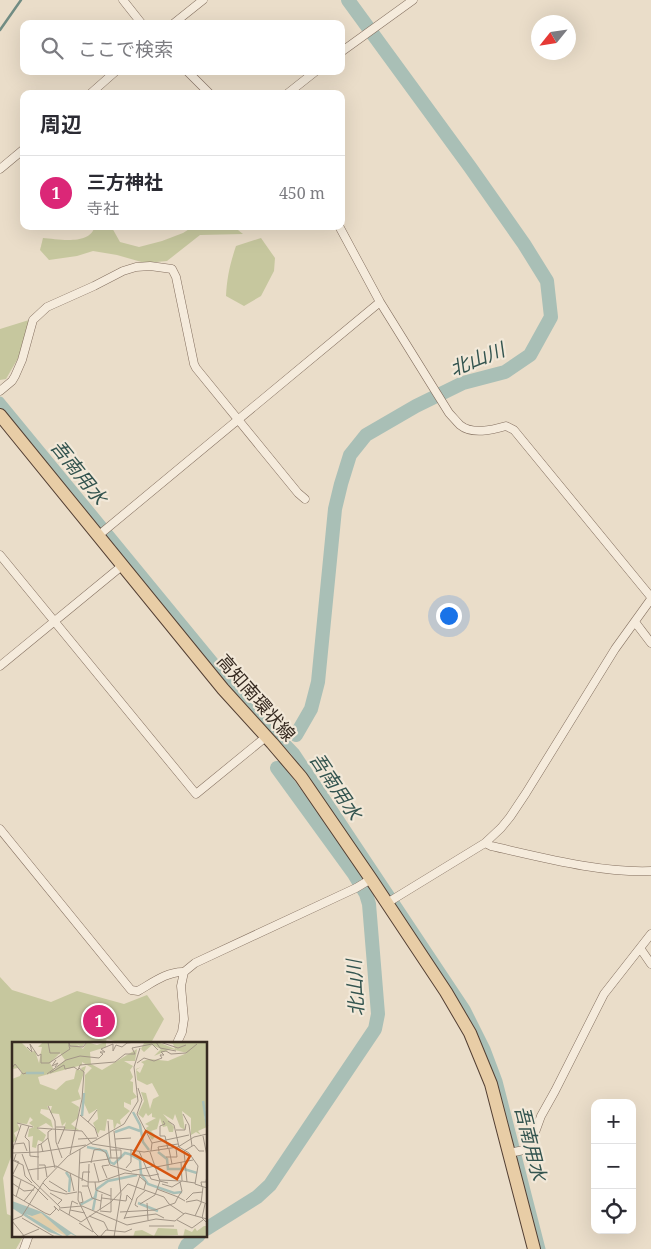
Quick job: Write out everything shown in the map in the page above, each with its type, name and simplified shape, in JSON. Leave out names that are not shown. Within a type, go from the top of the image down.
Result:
[{"type":"main road","name":"高知南環状線","points":[[0,415],[103,531],[123,565],[223,689],[302,777],[368,881],[391,900],[470,1033],[491,1084],[514,1152],[534,1249]]},
{"type":"street","points":[[123,0],[139,20]]},
{"type":"street","points":[[179,20],[203,0]]},
{"type":"street","points":[[345,49],[413,0]]},
{"type":"street","points":[[95,90],[111,75]]},
{"type":"street","points":[[191,75],[206,90]]},
{"type":"street","points":[[293,90],[311,75]]},
{"type":"street","points":[[0,169],[20,152]]},
{"type":"street","points":[[341,230],[380,302],[449,413],[460,425],[470,430],[493,430],[506,426],[514,430],[651,598],[615,649],[510,817],[501,828],[484,843],[391,900]]},
{"type":"street","points":[[0,391],[15,376],[22,360],[33,320],[47,307],[123,271],[136,267],[150,266],[172,269],[176,277],[196,368],[298,493],[305,499]]},
{"type":"street","points":[[103,531],[380,302]]},
{"type":"street","points":[[0,556],[196,794],[267,736]]},
{"type":"street","points":[[0,666],[123,565]]},
{"type":"street","points":[[635,622],[651,643]]},
{"type":"street","points":[[0,830],[131,990],[138,991],[158,979],[176,972],[184,972]]},
{"type":"street","points":[[484,843],[604,869],[651,871]]},
{"type":"street","points":[[177,1042],[182,1032],[184,1019],[181,986],[184,972],[195,963],[368,881]]},
{"type":"street","points":[[514,1152],[529,1149],[541,1116],[604,994],[651,934]]},
{"type":"street","points":[[640,948],[651,964]]},
{"type":"street","points":[[24,1249],[29,1236]]},
{"type":"green space","points":[[93,230],[113,230],[120,242],[139,247],[162,241],[188,230],[238,230],[243,234],[200,235],[167,261],[145,263],[93,251],[77,256],[49,260],[40,250],[43,238],[73,240],[80,239]]},
{"type":"green space","points":[[261,238],[275,258],[274,271],[261,296],[244,306],[226,296],[230,265],[236,246]]},
{"type":"green space","points":[[29,320],[21,353],[6,379],[0,380],[0,329]]},
{"type":"green space","points":[[0,977],[12,990],[51,1002],[77,991],[124,1004],[147,995],[164,1019],[152,1042],[118,1042],[107,1039],[106,1042],[12,1042],[12,1154],[3,1178],[7,1214],[12,1216],[12,1236],[23,1236],[16,1249],[0,1249]]},
{"type":"waterway","points":[[0,30],[21,0]]},
{"type":"waterway","name":"北山川","points":[[296,735],[311,709],[318,682],[335,509],[350,455],[366,435],[416,406],[463,383],[505,372],[530,355],[551,317],[547,281],[524,244],[348,0]]},
{"type":"waterway","name":"吾南用水","points":[[0,401],[249,704],[295,752],[466,1009],[486,1049],[498,1081],[541,1249]]},
{"type":"waterway","name":"北山川","points":[[208,1228],[257,1197],[270,1185],[375,1029],[378,1014],[369,904],[366,894],[354,874],[277,768]]},
{"type":"waterway","name":"北山川","points":[[185,1249],[198,1236]]},
{"type":"place","name":"三方神社","points":[[99,1021]]}]
